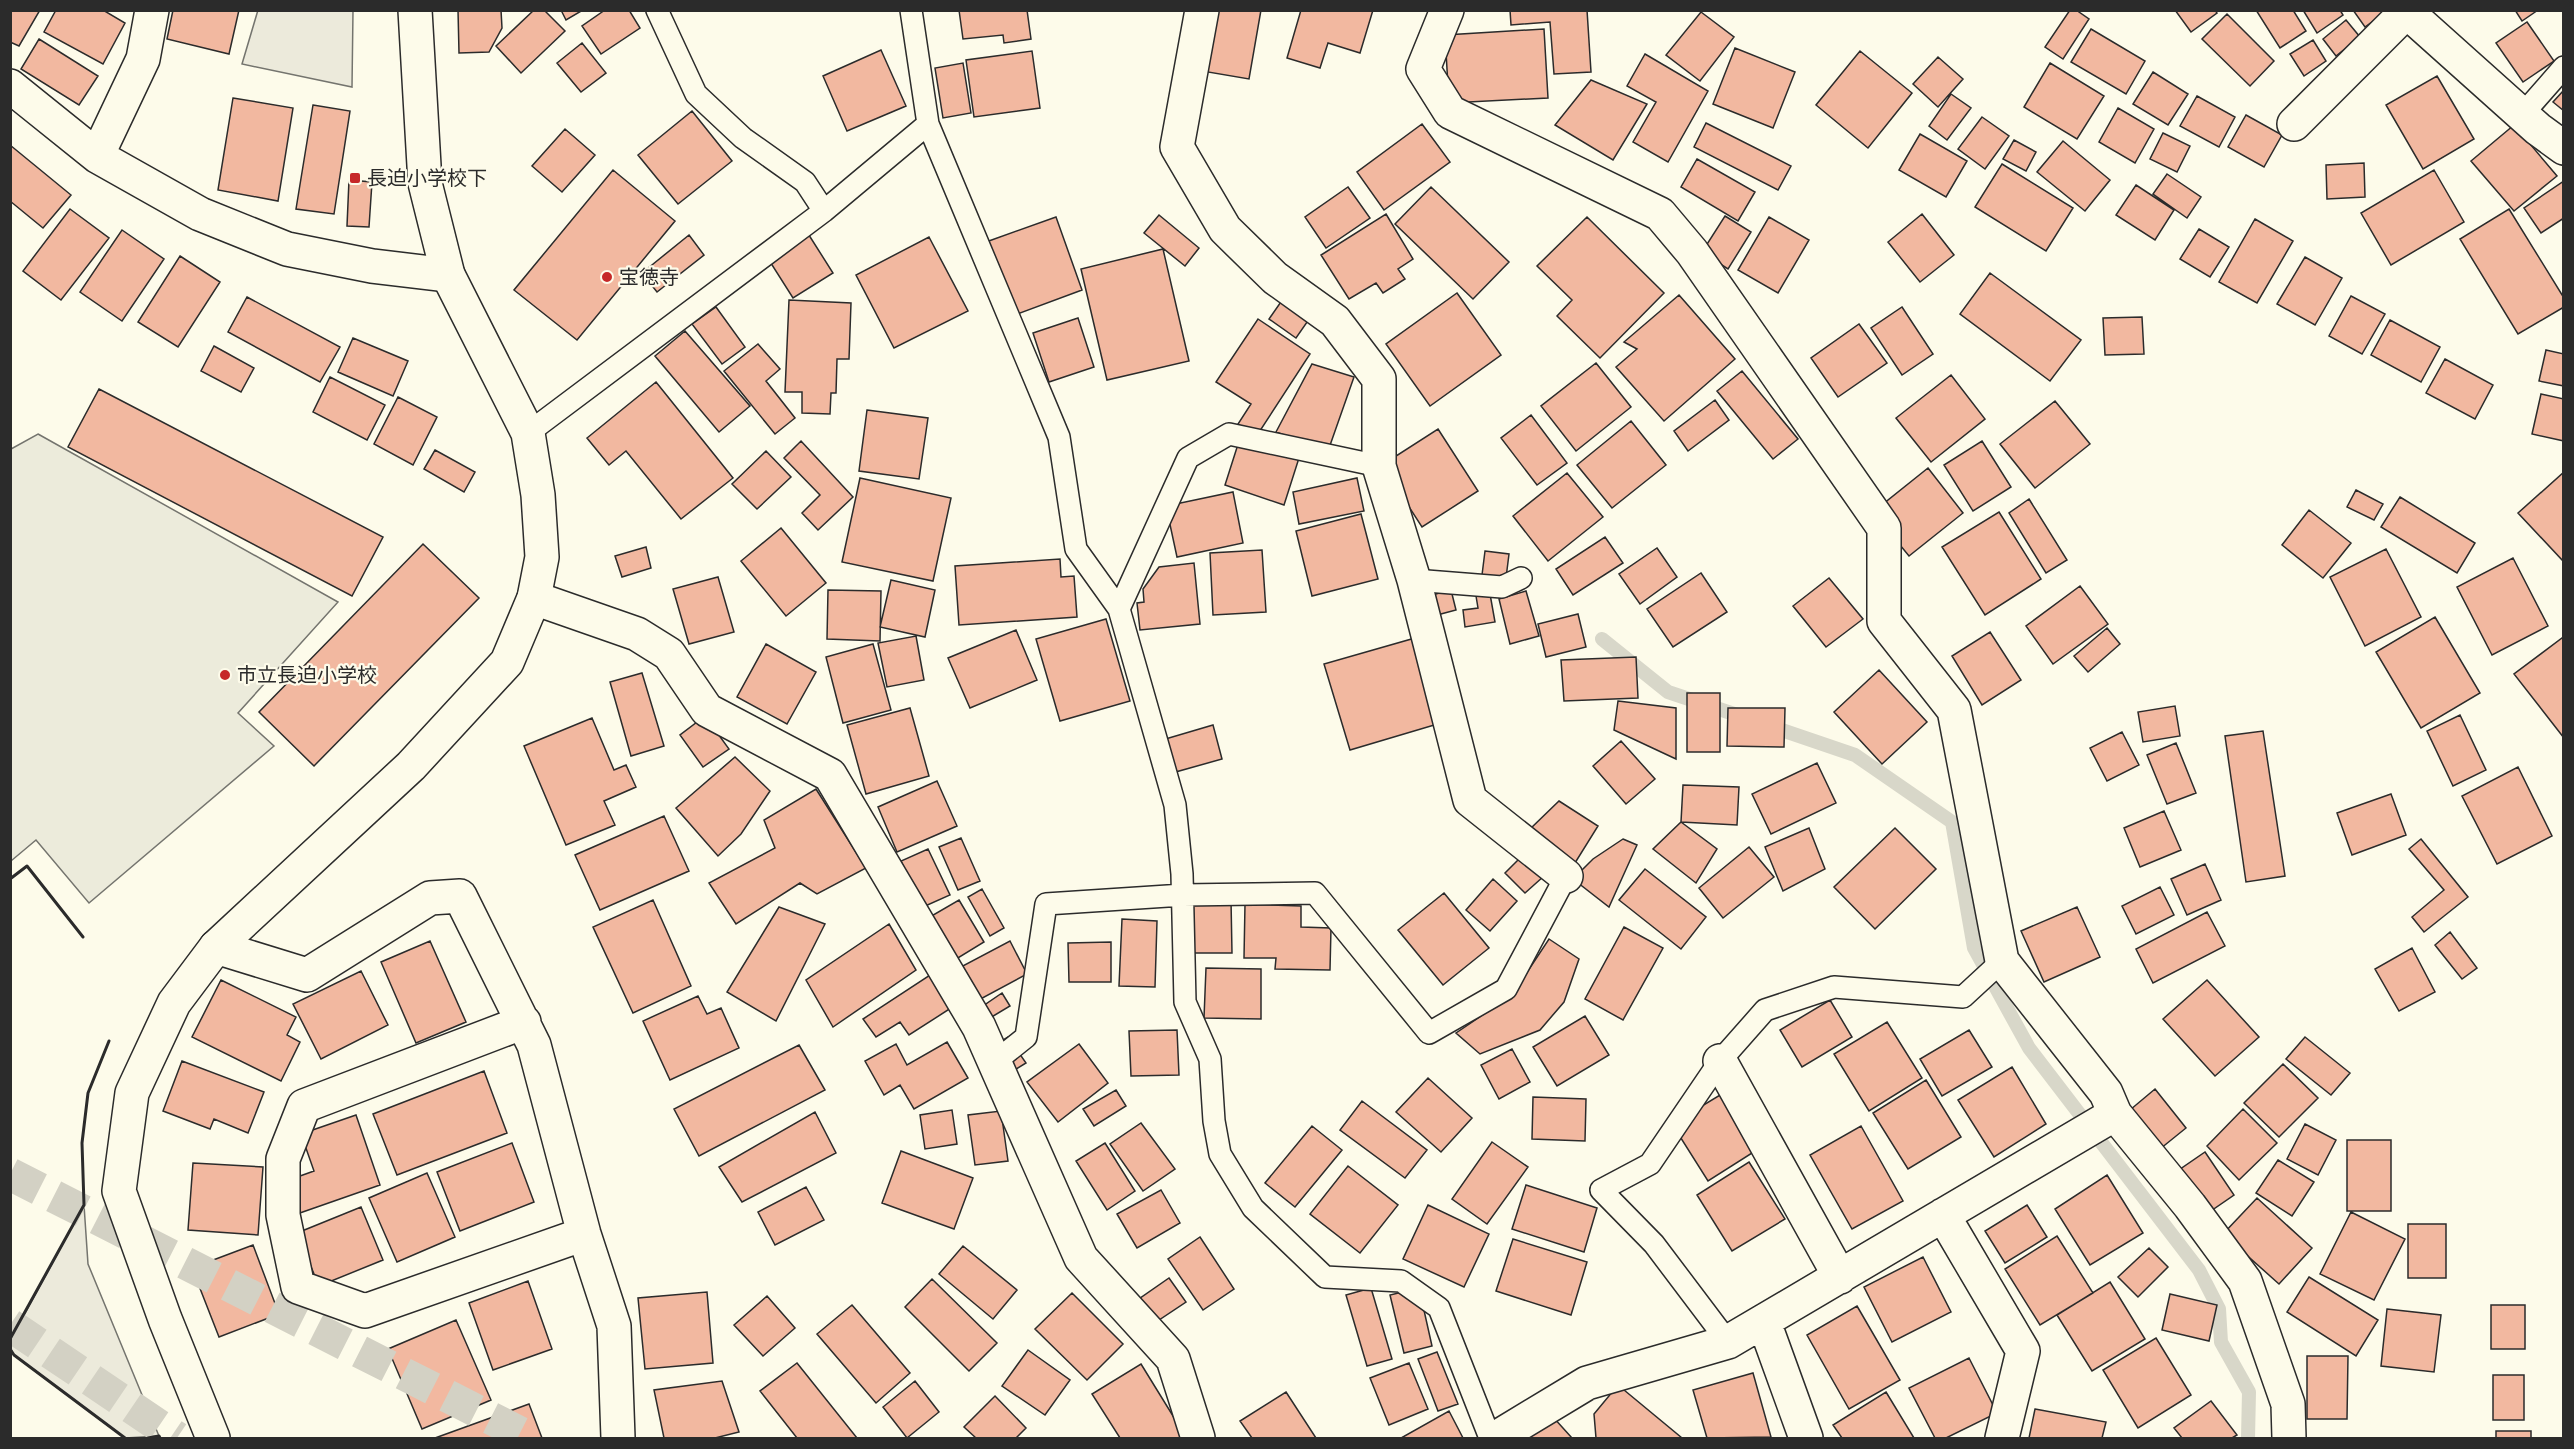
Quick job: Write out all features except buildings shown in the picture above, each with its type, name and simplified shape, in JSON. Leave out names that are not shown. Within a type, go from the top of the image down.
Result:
[{"type":"street","points":[[97,156],[143,59],[152,10]]},
{"type":"street","points":[[213,1438],[165,1319],[119,1191],[132,1093],[174,1003],[216,947],[411,766],[507,662],[534,598],[542,557],[538,495],[528,433],[448,275],[425,183],[415,10]]},
{"type":"street","points":[[1202,10],[1177,147],[1225,229],[1275,278],[1335,321],[1379,379],[1379,466],[1414,580],[1470,800],[1566,876]]},
{"type":"street","points":[[1447,10],[1423,69],[1450,112],[1660,214],[1692,252],[1884,528],[1884,621],[1954,710],[2002,961],[2106,1093],[2115,1114],[2190,1206],[2245,1281],[2288,1404],[2289,1438]]},
{"type":"street","points":[[2294,124],[2405,11],[2522,115],[2564,148]]},
{"type":"street","points":[[10,86],[97,156],[200,214],[287,249],[372,266],[448,275]]},
{"type":"street","points":[[534,598],[637,634],[669,654],[707,710],[830,775],[979,1027],[1082,1258],[1173,1359],[1198,1438]]},
{"type":"street","points":[[216,947],[307,975],[430,898],[460,896],[534,1045],[585,1234],[614,1326],[618,1438]]},
{"type":"street","points":[[524,1022],[304,1106],[283,1159],[283,1215],[298,1287],[365,1311],[585,1234]]},
{"type":"street","points":[[1720,1061],[1840,1277]]},
{"type":"street","points":[[1496,1438],[1587,1383],[1728,1342],[2115,1114]]},
{"type":"street","points":[[1943,1215],[2023,1351],[2002,1438]]},
{"type":"street","points":[[1764,1322],[1806,1438]]},
{"type":"lane","points":[[657,10],[696,94],[743,138],[805,182],[824,211]]},
{"type":"lane","points":[[911,10],[928,124],[1059,437],[1076,549],[1119,609],[1175,805],[1183,895],[1185,1002],[1210,1059],[1214,1121],[1220,1154],[1253,1208],[1325,1277],[1401,1281],[1439,1308],[1490,1438]]},
{"type":"lane","points":[[2522,115],[2564,67]]},
{"type":"lane","points":[[528,433],[824,211],[928,124]]},
{"type":"lane","points":[[1119,609],[1188,458],[1229,434],[1379,466]]},
{"type":"lane","points":[[1414,580],[1502,587],[1521,578]]},
{"type":"lane","points":[[996,1061],[1026,1037],[1046,904],[1183,895],[1315,893],[1429,1033],[1506,989],[1566,876]]},
{"type":"lane","points":[[1728,1342],[1654,1244],[1601,1190],[1650,1164],[1720,1061],[1765,1010],[1834,987],[1963,997],[2002,961]]},
{"type":"shaded area","points":[[258,10],[353,11],[352,87],[242,64]]},
{"type":"shaded area","points":[[38,434],[338,602],[238,713],[274,746],[89,903],[36,840],[11,861],[11,449]]},
{"type":"shaded area","points":[[84,1205],[88,1264],[159,1436],[125,1438],[14,1355],[11,1349],[11,1339]]},
{"type":"waterway","points":[[1602,639],[1668,692],[1743,717]]},
{"type":"waterway","points":[[1767,725],[1855,755],[1952,822],[1974,948],[2029,1048],[2199,1270],[2219,1309],[2221,1342],[2249,1392],[2248,1438]]},
{"type":"tunnel","points":[[10,1174],[530,1438]]},
{"type":"tunnel","points":[[10,1325],[177,1438]]},
{"type":"wall","points":[[10,879],[27,866],[83,937]]},
{"type":"wall","points":[[10,1339],[84,1205],[82,1143],[88,1093],[109,1041]]},
{"type":"wall","points":[[10,1349],[14,1355],[125,1438]]},
{"type":"wall","points":[[148,1438],[159,1436],[160,1438]]},
{"type":"place","name":"長迫小学校下","points":[[355,178]]},
{"type":"place","name":"宝徳寺","points":[[607,277]]},
{"type":"place","name":"市立長迫小学校","points":[[225,675]]}]
